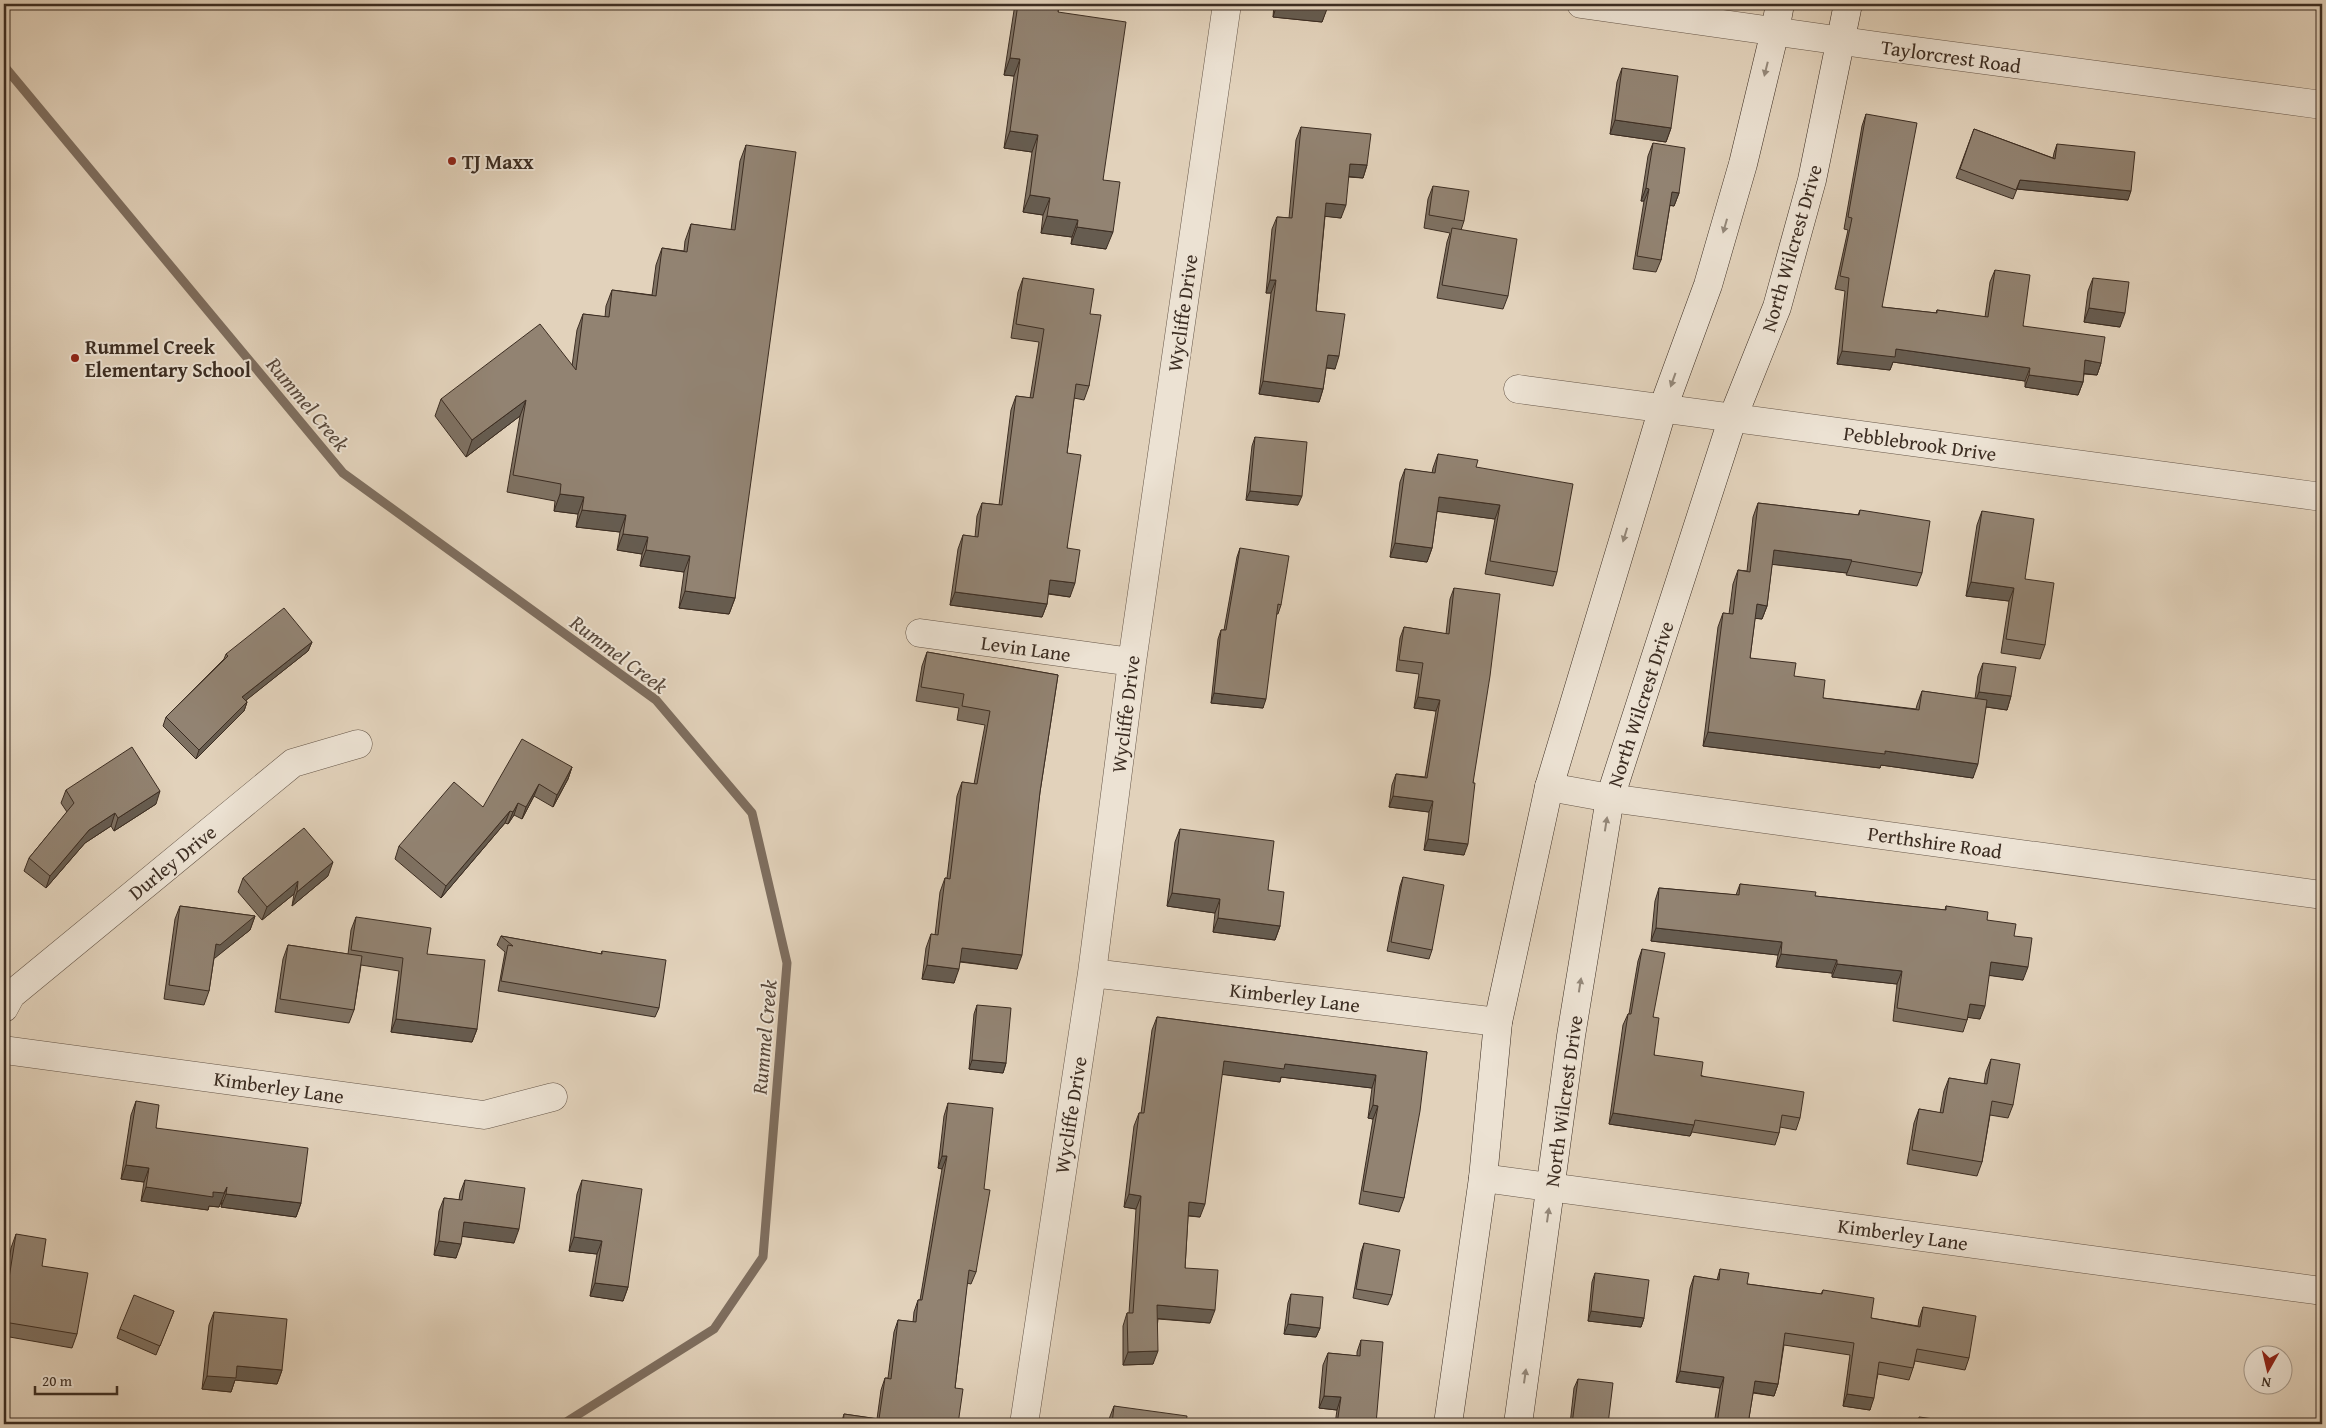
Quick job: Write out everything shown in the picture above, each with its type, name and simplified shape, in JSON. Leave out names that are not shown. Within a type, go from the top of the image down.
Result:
[{"type":"street","name":"Wycliffe Drive","points":[[1024,1424],[1092,972],[1132,662],[1227,4]]},
{"type":"street","name":"Taylorcrest Road","points":[[1581,4],[1775,32],[2322,105]]},
{"type":"street","points":[[1448,1424],[1483,1178],[1498,1022],[1549,787],[1662,408],[1708,285],[1743,164],[1780,4]]},
{"type":"street","name":"North Wilcrest Drive","points":[[1518,1424],[1571,1036],[1610,798],[1733,418],[1777,307],[1812,180],[1842,41],[1848,4]]},
{"type":"street","name":"Pebblebrook Drive","points":[[1518,389],[2322,497]]},
{"type":"street","name":"Levin Lane","points":[[920,633],[1132,662]]},
{"type":"street","name":"Durley Drive","points":[[4,1008],[10,995],[293,763],[358,744]]},
{"type":"street","name":"Perthshire Road","points":[[1549,787],[1610,798],[2322,895]]},
{"type":"street","name":"Kimberley Lane","points":[[1092,972],[1498,1022]]},
{"type":"street","name":"Kimberley Lane","points":[[4,1050],[484,1115],[553,1097]]},
{"type":"street","name":"Kimberley Lane","points":[[1483,1178],[2322,1291]]},
{"type":"building","points":[[1018,4],[1059,4],[1058,12],[1126,22],[1103,180],[1120,182],[1113,232],[1077,227],[1078,220],[1047,216],[1050,198],[1030,195],[1038,135],[1010,131],[1020,59],[1010,58]]},
{"type":"building","points":[[1282,4],[1328,4],[1327,9]]},
{"type":"building","points":[[1622,68],[1678,76],[1671,128],[1615,120]]},
{"type":"building","points":[[1866,114],[1917,123],[1882,307],[1937,313],[1937,310],[1988,317],[1995,270],[2030,275],[2023,326],[2105,337],[2101,363],[2085,360],[2083,382],[2029,375],[2030,368],[1896,349],[1895,357],[1842,351],[1849,278],[1840,276],[1852,218],[1848,217]]},
{"type":"building","points":[[1301,127],[1371,134],[1367,165],[1350,164],[1346,205],[1326,203],[1316,311],[1345,314],[1339,356],[1328,355],[1323,389],[1263,381],[1276,280],[1270,280],[1277,217],[1292,218]]},
{"type":"building","points":[[1974,129],[2055,159],[2057,144],[2135,152],[2131,191],[2020,180],[2016,190],[1960,169]]},
{"type":"building","points":[[1653,143],[1685,148],[1679,193],[1672,192],[1661,260],[1637,256],[1649,189],[1646,188]]},
{"type":"building","points":[[746,145],[796,152],[735,598],[685,591],[690,556],[646,550],[648,537],[623,534],[626,515],[582,510],[584,497],[560,494],[561,484],[513,475],[526,400],[472,440],[441,399],[540,324],[576,370],[583,314],[609,317],[612,290],[656,296],[662,248],[687,252],[691,224],[735,230]]},
{"type":"building","points":[[1433,186],[1469,191],[1464,221],[1429,215]]},
{"type":"building","points":[[1452,228],[1517,239],[1508,296],[1442,285]]},
{"type":"building","points":[[1023,278],[1094,289],[1090,314],[1101,315],[1089,386],[1076,384],[1067,453],[1081,455],[1067,548],[1080,550],[1075,583],[1050,580],[1047,604],[955,592],[963,535],[978,537],[982,503],[1002,505],[1016,396],[1033,398],[1044,329],[1016,324]]},
{"type":"building","points":[[2093,278],[2129,282],[2125,313],[2089,308]]},
{"type":"building","points":[[1255,437],[1307,442],[1302,496],[1250,491]]},
{"type":"building","points":[[1438,454],[1478,460],[1476,467],[1573,484],[1557,572],[1490,561],[1500,505],[1439,497],[1432,548],[1395,543],[1405,469],[1435,473]]},
{"type":"building","points":[[1758,503],[1859,515],[1860,510],[1930,521],[1922,573],[1852,560],[1774,550],[1767,606],[1757,604],[1750,658],[1796,663],[1794,676],[1825,680],[1823,698],[1919,710],[1922,691],[1987,700],[1978,764],[1885,751],[1885,754],[1708,732],[1723,613],[1733,614],[1738,570],[1750,572]]},
{"type":"building","points":[[1982,511],[2034,519],[2025,579],[2054,583],[2045,645],[2006,639],[2014,588],[1971,582]]},
{"type":"building","points":[[1240,548],[1289,556],[1281,605],[1278,604],[1266,699],[1214,693],[1221,630],[1226,630]]},
{"type":"building","points":[[1454,588],[1500,594],[1490,676],[1473,783],[1475,783],[1468,844],[1428,839],[1433,801],[1393,796],[1396,774],[1427,778],[1440,700],[1418,697],[1423,663],[1399,660],[1404,627],[1449,634]]},
{"type":"building","points":[[284,608],[312,642],[242,697],[247,702],[199,750],[166,717],[228,656],[226,654]]},
{"type":"building","points":[[927,652],[1058,675],[1040,792],[1022,955],[962,948],[959,969],[927,965],[931,934],[938,935],[945,878],[950,879],[962,782],[977,784],[990,711],[962,706],[964,694],[921,687]]},
{"type":"building","points":[[1983,663],[2016,667],[2011,696],[1979,692]]},
{"type":"building","points":[[522,739],[572,767],[557,795],[539,784],[526,807],[518,803],[513,812],[510,811],[446,886],[399,846],[454,782],[483,807]]},
{"type":"building","points":[[132,747],[160,791],[118,818],[115,813],[89,830],[50,876],[29,858],[74,803],[66,790]]},
{"type":"building","points":[[304,828],[333,862],[297,892],[298,881],[267,907],[243,878]]},
{"type":"building","points":[[1180,829],[1274,841],[1268,890],[1284,892],[1280,926],[1218,918],[1220,899],[1172,893]]},
{"type":"building","points":[[1403,877],[1444,885],[1432,950],[1391,942]]},
{"type":"building","points":[[1740,884],[1816,892],[1815,896],[1946,910],[1946,906],[1988,912],[1987,920],[2016,924],[2014,936],[2032,938],[2028,967],[1991,962],[1985,1006],[1970,1004],[1967,1020],[1897,1008],[1902,971],[1837,964],[1837,960],[1781,954],[1782,942],[1656,928],[1659,888],[1739,895]]},
{"type":"building","points":[[180,906],[255,916],[220,945],[216,944],[209,991],[169,985]]},
{"type":"building","points":[[356,917],[431,928],[427,954],[485,960],[477,1029],[396,1019],[403,958],[351,950]]},
{"type":"building","points":[[501,936],[602,954],[602,951],[666,960],[659,1008],[501,981],[508,945],[513,946]]},
{"type":"building","points":[[288,945],[362,956],[354,1010],[280,999]]},
{"type":"building","points":[[1642,949],[1665,953],[1653,1017],[1659,1018],[1654,1055],[1703,1062],[1701,1076],[1804,1092],[1800,1118],[1782,1115],[1779,1133],[1695,1120],[1694,1125],[1613,1113],[1628,1014],[1631,1014]]},
{"type":"building","points":[[977,1005],[1011,1008],[1006,1063],[972,1060]]},
{"type":"building","points":[[1157,1017],[1427,1052],[1420,1111],[1404,1198],[1363,1191],[1378,1106],[1373,1105],[1376,1075],[1285,1064],[1284,1069],[1224,1061],[1205,1204],[1189,1202],[1185,1268],[1218,1270],[1215,1310],[1157,1305],[1158,1351],[1128,1352],[1127,1313],[1133,1313],[1141,1196],[1129,1194],[1139,1113],[1144,1113]]},
{"type":"building","points":[[1991,1059],[2020,1064],[2013,1105],[1992,1101],[1982,1162],[1912,1150],[1919,1109],[1943,1113],[1949,1078],[1987,1084]]},
{"type":"building","points":[[136,1101],[159,1105],[156,1128],[308,1148],[301,1203],[226,1194],[227,1187],[224,1193],[213,1192],[213,1197],[146,1187],[149,1168],[126,1165]]},
{"type":"building","points":[[948,1103],[993,1108],[984,1189],[990,1190],[976,1272],[969,1270],[955,1388],[963,1389],[958,1424],[843,1424],[844,1414],[879,1419],[885,1378],[891,1379],[898,1320],[916,1322],[918,1300],[922,1300],[947,1156],[942,1156]]},
{"type":"building","points":[[465,1180],[525,1188],[519,1229],[464,1222],[461,1244],[439,1241],[444,1198],[462,1200]]},
{"type":"building","points":[[582,1180],[642,1189],[628,1287],[595,1283],[602,1241],[574,1237]]},
{"type":"building","points":[[16,1234],[46,1239],[42,1266],[88,1273],[77,1334],[4,1322],[4,1310]]},
{"type":"building","points":[[1364,1243],[1400,1250],[1392,1295],[1356,1289]]},
{"type":"building","points":[[1720,1269],[1749,1273],[1747,1284],[1822,1294],[1823,1290],[1874,1298],[1871,1318],[1920,1327],[1923,1307],[1976,1316],[1969,1358],[1917,1349],[1913,1368],[1879,1362],[1874,1398],[1847,1394],[1854,1343],[1785,1333],[1778,1384],[1755,1381],[1748,1424],[1717,1424],[1724,1377],[1680,1371],[1694,1276],[1719,1280]]},
{"type":"building","points":[[1595,1273],[1649,1280],[1644,1318],[1591,1311]]},
{"type":"building","points":[[1291,1294],[1323,1297],[1320,1328],[1288,1324]]},
{"type":"building","points":[[134,1295],[174,1311],[160,1346],[120,1329]]},
{"type":"building","points":[[214,1312],[287,1319],[282,1370],[237,1366],[236,1378],[207,1376]]},
{"type":"building","points":[[1361,1340],[1383,1342],[1376,1424],[1337,1424],[1341,1397],[1324,1396],[1328,1353],[1360,1356]]},
{"type":"building","points":[[1578,1379],[1613,1383],[1608,1424],[1572,1424]]},
{"type":"building","points":[[1114,1406],[1187,1416],[1186,1424],[1112,1424]]},
{"type":"building","points":[[1919,1417],[1950,1421],[1950,1424],[1918,1424]]},
{"type":"waterway","name":"Rummel Creek","points":[[4,66],[343,473],[656,700],[752,813],[787,963],[763,1257],[714,1329],[563,1424]]},
{"type":"place","name":"TJ Maxx","points":[[452,161]]},
{"type":"place","name":"Rummel Creek Elementary School","points":[[75,358]]}]
